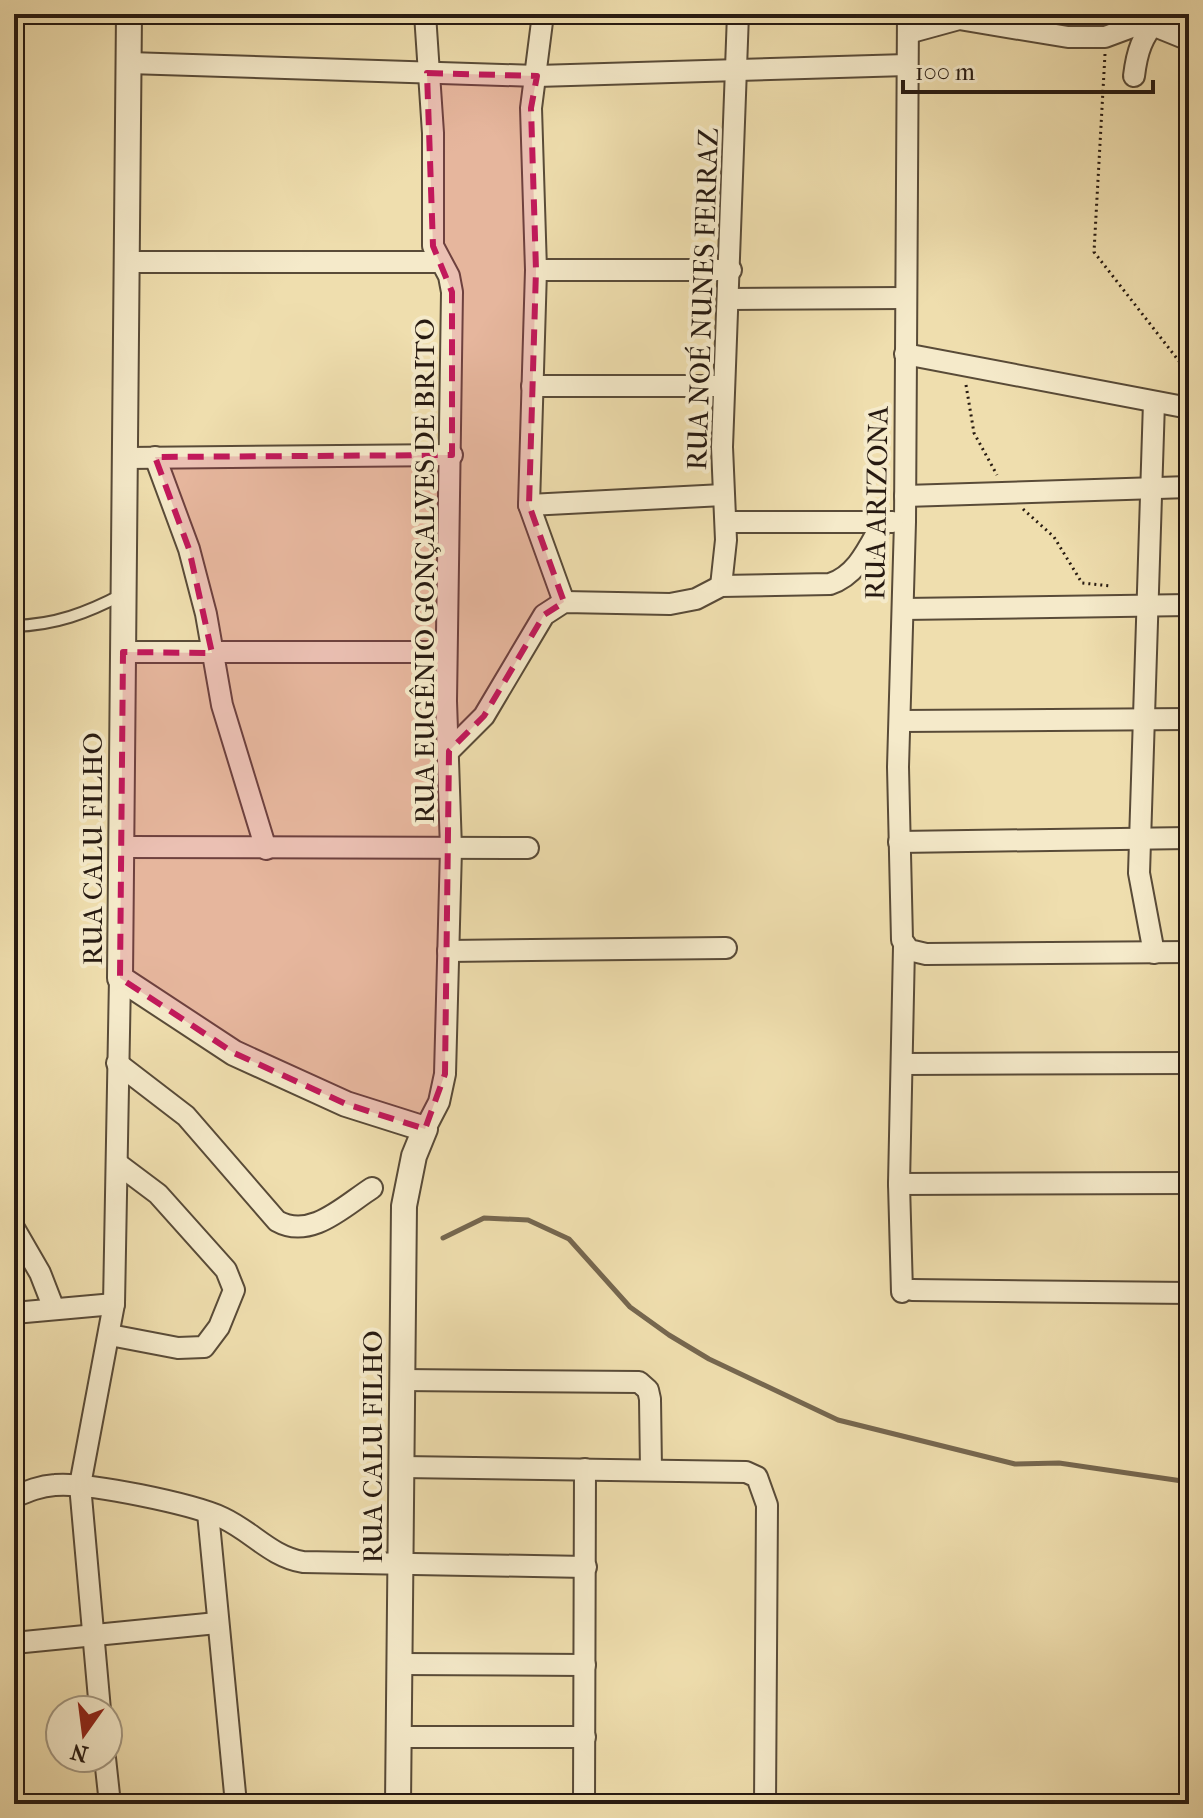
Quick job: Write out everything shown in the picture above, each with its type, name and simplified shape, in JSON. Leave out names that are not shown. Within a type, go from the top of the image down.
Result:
[{"type":"street","name":"RUA CALU FILHO","points":[[129,14],[120,978],[234,1053],[346,1104],[425,1129],[414,1156],[404,1206],[403,1566],[398,1804]]},
{"type":"street","name":"RUA EUGÊNIO GONÇALVES DE BRITO","points":[[425,14],[433,133],[433,246],[449,276],[452,292],[452,455],[446,652],[451,849],[445,1074],[439,1102],[425,1129]]},
{"type":"street","points":[[543,14],[531,108],[536,270],[529,505],[559,604]]},
{"type":"street","name":"RUA NOÉ NUNES FERRAZ","points":[[721,586],[726,522],[723,495],[724,386],[731,270],[738,14]]},
{"type":"street","points":[[908,23],[959,19],[1068,37],[1105,37],[1157,19],[1189,40]]},
{"type":"street","points":[[1134,76],[1137,51],[1157,19]]},
{"type":"street","name":"RUA ARIZONA","points":[[908,23],[905,522],[899,842],[904,947],[899,1184],[907,1291],[1189,1293]]},
{"type":"street","points":[[129,63],[537,76],[907,65]]},
{"type":"street","points":[[125,262],[439,262]]},
{"type":"street","points":[[536,270],[731,270]]},
{"type":"street","points":[[729,299],[905,298]]},
{"type":"street","points":[[905,354],[1189,408]]},
{"type":"street","points":[[532,386],[724,386]]},
{"type":"street","points":[[1154,402],[1150,606],[1139,873],[1154,953]]},
{"type":"street","points":[[127,458],[452,455]]},
{"type":"street","points":[[155,457],[189,549],[206,614],[222,705],[266,849]]},
{"type":"street","points":[[905,496],[1189,487]]},
{"type":"street","points":[[529,505],[723,495]]},
{"type":"street","points":[[726,522],[905,522]]},
{"type":"street","points":[[449,751],[484,716],[544,615],[559,604],[670,604],[696,599],[721,586],[795,587],[844,579],[860,561],[883,522]]},
{"type":"street","points":[[903,609],[1189,605]]},
{"type":"street","points":[[123,652],[446,652]]},
{"type":"street","points":[[901,721],[1189,719]]},
{"type":"street","points":[[899,842],[1189,838]]},
{"type":"street","points":[[123,847],[528,848]]},
{"type":"street","points":[[904,947],[926,954],[1189,952]]},
{"type":"street","points":[[448,951],[726,948]]},
{"type":"street","points":[[98,1694],[80,1485],[114,1304],[120,978]]},
{"type":"street","points":[[117,1063],[186,1116],[277,1221],[287,1227],[310,1226],[372,1188]]},
{"type":"street","points":[[903,1064],[1189,1063]]},
{"type":"street","points":[[110,1335],[178,1348],[204,1347],[219,1327],[234,1290],[226,1270],[158,1194],[118,1164]]},
{"type":"street","points":[[899,1184],[1189,1183]]},
{"type":"street","points":[[14,1228],[40,1273],[47,1310]]},
{"type":"street","points":[[14,1313],[114,1304]]},
{"type":"street","points":[[14,1325],[47,1310]]},
{"type":"street","points":[[402,1380],[639,1382],[648,1390],[650,1399],[651,1470]]},
{"type":"street","points":[[402,1467],[746,1472],[757,1477],[767,1505],[765,1804]]},
{"type":"street","points":[[584,1804],[585,1469]]},
{"type":"street","points":[[14,1497],[37,1487],[80,1485],[208,1513],[224,1519],[268,1550],[303,1562],[586,1567]]},
{"type":"street","points":[[208,1513],[236,1804]]},
{"type":"street","points":[[14,1643],[217,1623]]},
{"type":"street","points":[[400,1664],[585,1665]]},
{"type":"street","points":[[399,1737],[585,1737]]},
{"type":"street","points":[[107,1774],[110,1804]]},
{"type":"lane","points":[[14,626],[39,625],[75,617],[125,593]]},
{"type":"path","points":[[1105,37],[1105,97],[1094,252],[1189,374]]},
{"type":"highlighted area","points":[[427,73],[537,76],[531,108],[536,270],[529,505],[564,602],[544,615],[484,716],[449,751],[445,1074],[425,1129],[346,1104],[234,1053],[120,978],[123,652],[212,653],[189,549],[155,457],[452,455],[452,292],[433,246]]},
{"type":"waterway","points":[[443,1238],[484,1218],[528,1220],[569,1239],[630,1307],[669,1335],[709,1359],[838,1420],[1015,1464],[1059,1463],[1189,1482]]}]
